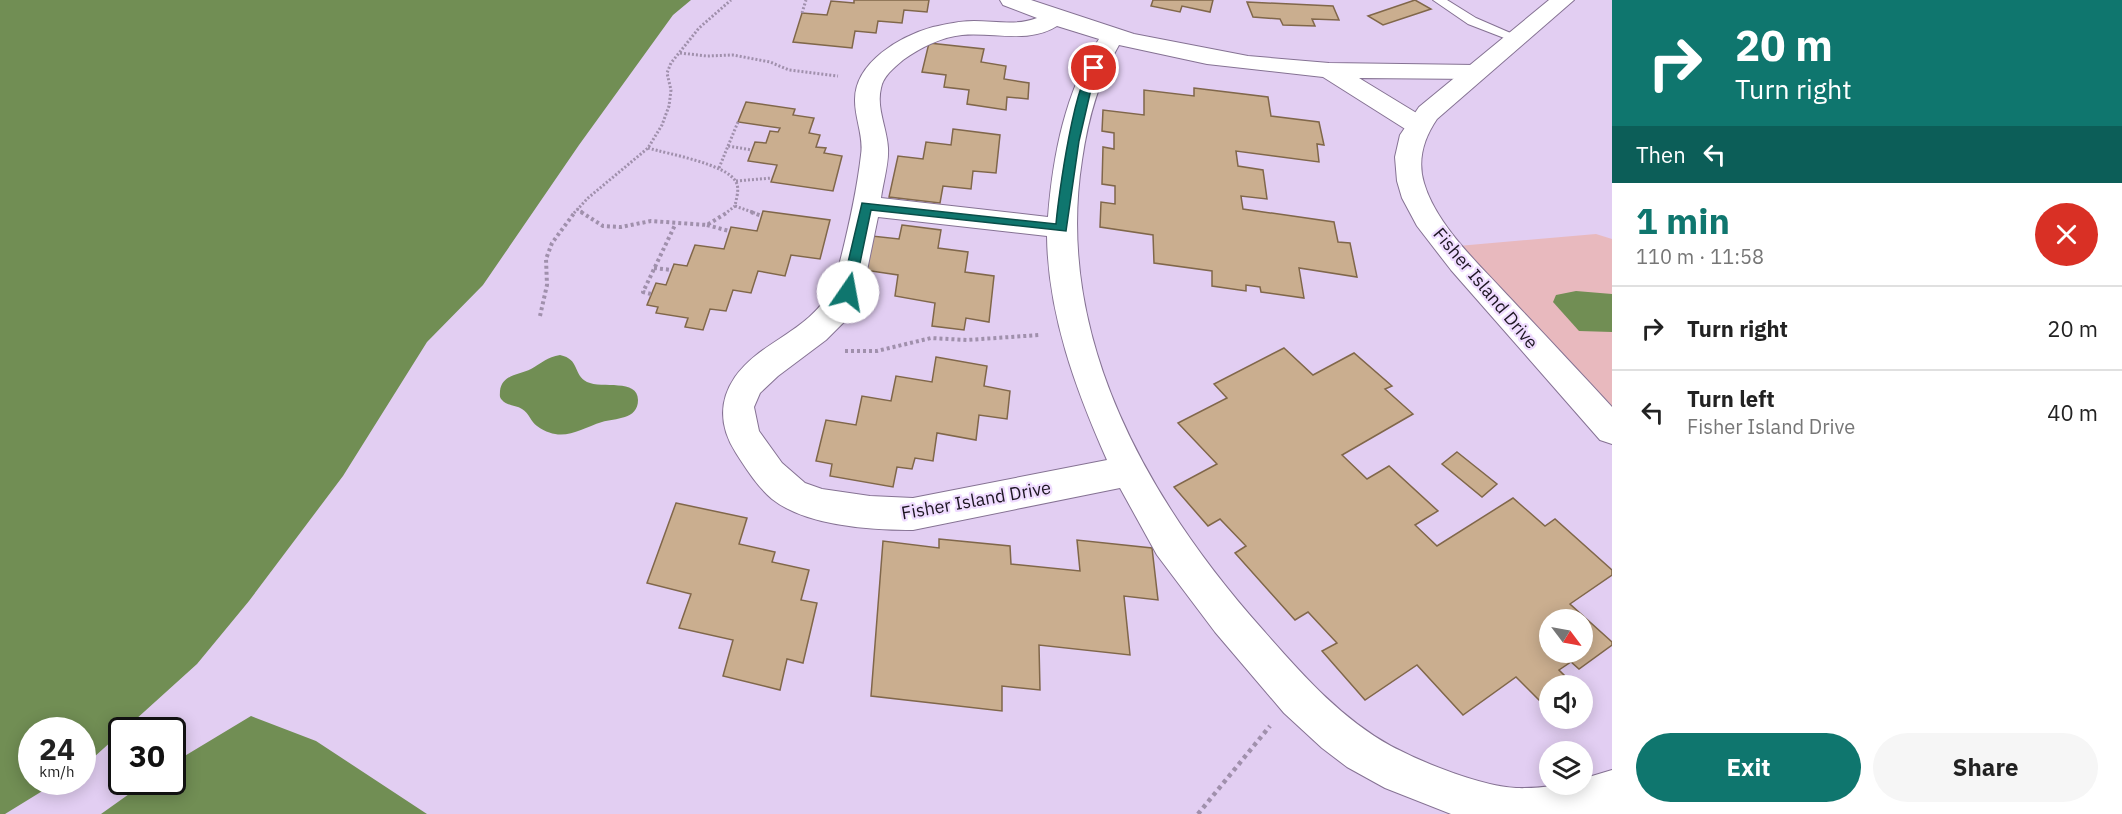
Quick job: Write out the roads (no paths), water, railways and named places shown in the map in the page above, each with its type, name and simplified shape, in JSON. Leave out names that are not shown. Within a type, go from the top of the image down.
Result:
[{"type":"street","points":[[1011,0],[1113,36],[1152,47],[1196,55],[1329,70],[1474,72]]},
{"type":"street","name":"Fisher Island Drive","points":[[1563,0],[1442,100],[1419,126],[1410,146],[1408,168],[1416,198],[1427,219],[1468,271],[1612,430]]},
{"type":"street","name":"Fisher Island Drive","points":[[1055,17],[1045,25],[1025,30],[966,28],[935,34],[894,57],[878,71],[870,83],[867,102],[875,153],[848,292],[833,317],[747,384],[738,406],[740,430],[750,450],[775,479],[797,496],[824,504],[897,515],[913,514],[1130,471]]},
{"type":"street","points":[[1113,36],[1094,68],[1080,109],[1068,171],[1062,228],[1062,257],[1076,332],[1095,387],[1130,471],[1159,526],[1231,624],[1295,696],[1330,729],[1372,759],[1421,782],[1495,807],[1514,810],[1533,811],[1585,801],[1612,792]]},
{"type":"street","points":[[1329,70],[1419,126]]},
{"type":"street","points":[[866,206],[1062,228]]},
{"type":"lane","points":[[1439,0],[1472,21],[1516,38]]}]
